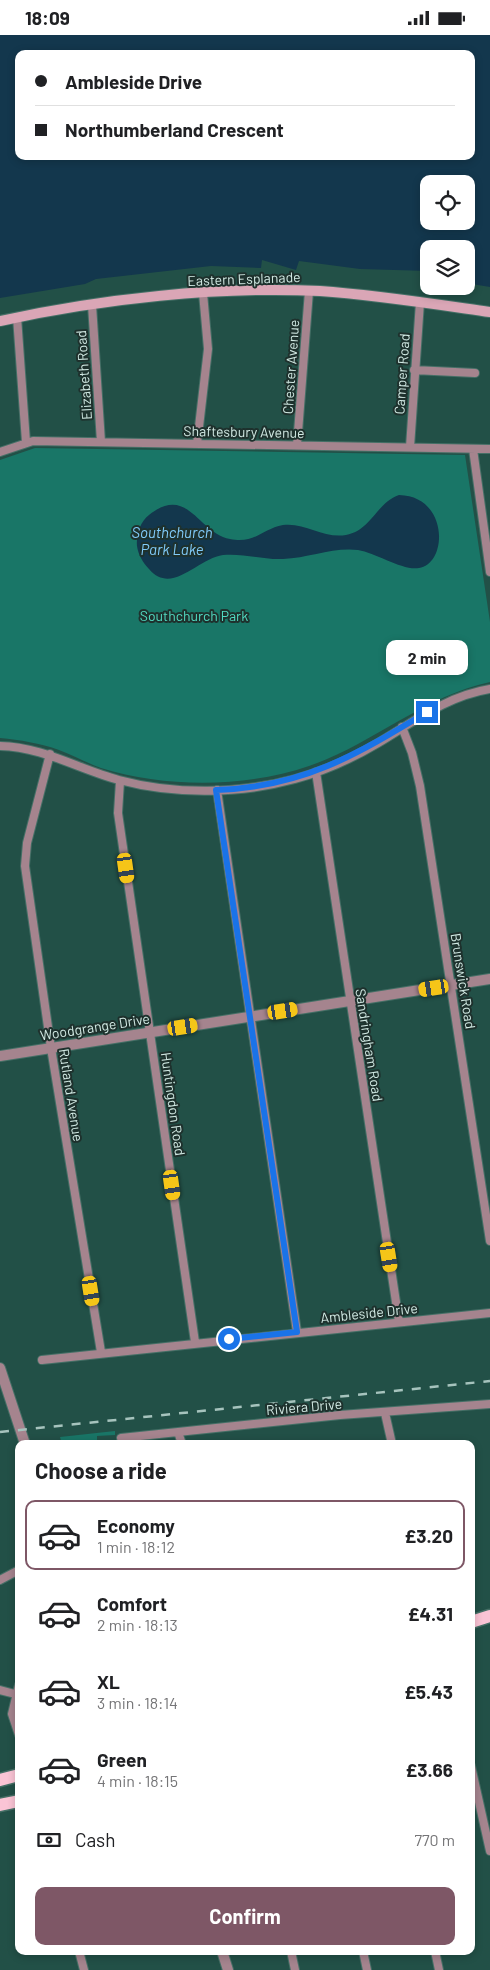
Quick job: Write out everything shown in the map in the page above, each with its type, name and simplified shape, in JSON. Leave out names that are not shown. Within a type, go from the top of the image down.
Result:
[{"type":"main road","name":"Eastern Esplanade","points":[[0,321],[92,305],[203,293],[254,290],[309,291],[420,302],[490,312]]},
{"type":"main road","points":[[475,1621],[490,1616]]},
{"type":"main road","points":[[0,1779],[15,1776]]},
{"type":"main road","points":[[0,1805],[15,1802]]},
{"type":"street","name":"Chester Avenue","points":[[298,445],[309,291]]},
{"type":"street","points":[[197,444],[208,349],[203,293]]},
{"type":"street","name":"Camper Road","points":[[410,447],[420,302]]},
{"type":"street","name":"Elizabeth Road","points":[[92,305],[101,442]]},
{"type":"street","points":[[17,317],[26,443]]},
{"type":"street","points":[[414,370],[475,373]]},
{"type":"street","name":"Shaftesbury Avenue","points":[[0,452],[26,443],[101,442],[490,449]]},
{"type":"street","points":[[473,449],[490,572]]},
{"type":"street","points":[[0,746],[24,748],[50,754],[120,781],[155,787],[216,790],[279,783],[316,772],[367,749],[445,703],[463,695],[490,689]]},
{"type":"street","name":"Brunswick Road","points":[[402,727],[412,753],[420,786],[490,1241]]},
{"type":"street","name":"Rutland Avenue","points":[[50,754],[27,843],[25,866],[51,1048],[101,1353]]},
{"type":"street","name":"Sandringham Road","points":[[316,772],[398,1322]]},
{"type":"street","name":"Huntingdon Road","points":[[120,781],[118,813],[196,1342]]},
{"type":"street","points":[[216,790],[297,1332]]},
{"type":"street","name":"Woodgrange Drive","points":[[0,1056],[490,979]]},
{"type":"street","name":"Ambleside Drive","points":[[42,1360],[196,1342],[490,1313]]},
{"type":"street","points":[[0,1368],[24,1440]]},
{"type":"street","name":"Riviera Drive","points":[[128,1440],[178,1432],[340,1415],[490,1404]]},
{"type":"street","points":[[385,1413],[391,1440]]},
{"type":"street","points":[[178,1432],[181,1440]]},
{"type":"street","points":[[0,1580],[15,1572]]},
{"type":"street","points":[[0,1690],[15,1694],[12,1714],[15,1723]]},
{"type":"street","points":[[475,1784],[490,1851]]},
{"type":"street","points":[[80,1955],[84,1970]]},
{"type":"street","points":[[223,1955],[228,1970]]},
{"type":"street","points":[[292,1955],[295,1970]]},
{"type":"street","points":[[364,1955],[367,1970]]},
{"type":"street","points":[[436,1955],[439,1970]]},
{"type":"green space","name":"Southchurch Park","points":[[35,448],[465,455],[490,622],[490,682],[443,698],[355,746],[309,766],[284,773],[232,782],[179,782],[126,775],[101,768],[52,748],[30,742],[0,738],[0,460]]},
{"type":"green space","points":[[115,1431],[115,1435],[97,1436],[97,1440],[61,1440],[60,1437]]},
{"type":"water","points":[[0,35],[490,35],[490,287],[475,284],[475,240],[420,240],[420,271],[360,269],[299,261],[296,270],[262,260],[261,268],[211,266],[96,279],[85,284],[0,298]]},
{"type":"water","name":"Southchurch Park Lake","points":[[399,495],[415,498],[427,506],[435,517],[439,530],[439,543],[435,555],[429,564],[419,568],[405,567],[365,552],[349,549],[283,559],[223,555],[204,562],[176,577],[167,579],[158,576],[149,569],[141,558],[138,549],[137,537],[141,525],[149,515],[162,507],[174,505],[183,507],[219,535],[230,539],[252,538],[283,525],[299,526],[338,536],[355,532],[362,528],[385,504]]},
{"type":"railway","points":[[0,1432],[490,1381]]},
{"type":"route","points":[[229,1339],[297,1332],[216,790],[250,788],[279,783],[316,772],[367,749],[427,712]]}]
